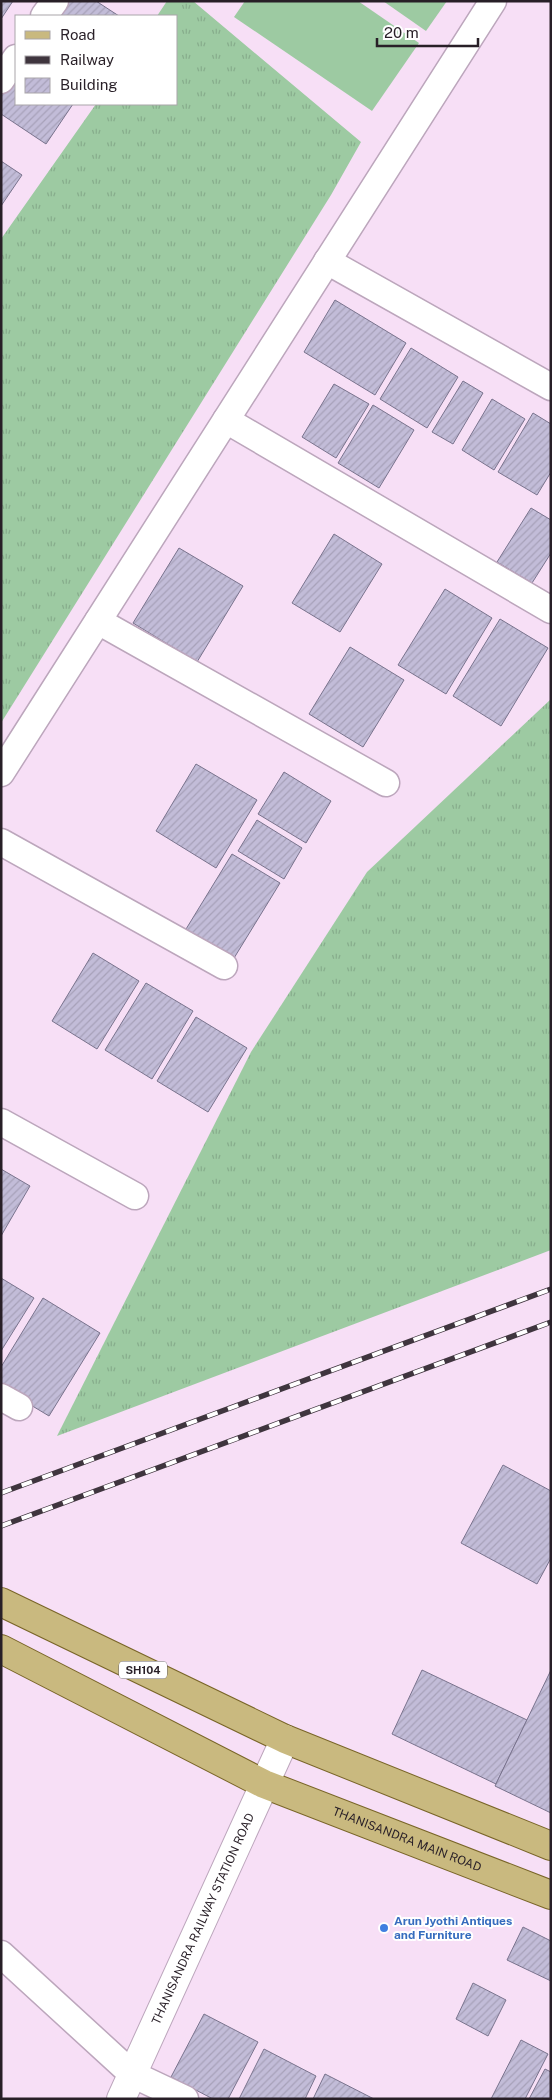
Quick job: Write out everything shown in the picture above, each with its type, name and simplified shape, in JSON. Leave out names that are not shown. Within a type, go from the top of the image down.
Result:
[{"type":"main road","name":"SH104","points":[[1,1602],[286,1739],[551,1846]]},
{"type":"main road","name":"THANISANDRA MAIN ROAD","points":[[1,1649],[264,1784],[551,1895]]},
{"type":"street","points":[[45,15],[55,1]]},
{"type":"street","points":[[1,773],[493,1]]},
{"type":"street","points":[[1,80],[15,59]]},
{"type":"street","points":[[328,261],[551,387]]},
{"type":"street","points":[[226,420],[551,610]]},
{"type":"street","points":[[98,621],[386,783]]},
{"type":"street","points":[[1,842],[224,966]]},
{"type":"street","points":[[1,1122],[135,1196]]},
{"type":"street","name":"THANISANDRA RAILWAY STATION ROAD","points":[[121,2099],[286,1739]]},
{"type":"street","points":[[1,1954],[132,2074],[185,2099]]},
{"type":"green space","points":[[167,1],[193,1],[361,142],[331,195],[1,723],[1,239],[95,105],[178,105],[178,15],[158,15]]},
{"type":"green space","points":[[245,1],[358,1],[419,43],[372,111],[234,17]]},
{"type":"green space","points":[[383,1],[447,1],[426,31]]},
{"type":"green space","points":[[551,699],[551,1250],[57,1436],[251,1052],[367,872]]},
{"type":"building","points":[[1,1],[13,1],[1,19]]},
{"type":"building","points":[[65,1],[96,1],[117,15],[56,15]]},
{"type":"building","points":[[15,70],[15,105],[72,105],[46,144],[1,114],[1,91]]},
{"type":"building","points":[[1,161],[22,175],[1,206]]},
{"type":"building","points":[[335,300],[406,343],[375,395],[304,352]]},
{"type":"building","points":[[411,348],[458,377],[427,428],[380,399]]},
{"type":"building","points":[[463,381],[483,393],[453,444],[432,432]]},
{"type":"building","points":[[334,384],[369,404],[336,458],[302,437]]},
{"type":"building","points":[[492,399],[525,419],[494,470],[462,450]]},
{"type":"building","points":[[373,405],[414,430],[379,488],[338,463]]},
{"type":"building","points":[[533,413],[551,424],[551,472],[537,495],[498,472]]},
{"type":"building","points":[[531,508],[551,520],[551,553],[532,583],[497,562]]},
{"type":"building","points":[[334,534],[382,564],[340,632],[292,603]]},
{"type":"building","points":[[179,548],[243,586],[197,662],[133,623]]},
{"type":"building","points":[[445,589],[492,618],[446,694],[398,665]]},
{"type":"building","points":[[500,619],[548,648],[501,726],[453,696]]},
{"type":"building","points":[[350,647],[404,680],[363,747],[309,714]]},
{"type":"building","points":[[196,764],[257,800],[216,868],[156,831]]},
{"type":"building","points":[[284,772],[331,801],[306,843],[258,814]]},
{"type":"building","points":[[257,820],[302,848],[284,879],[238,851]]},
{"type":"building","points":[[232,854],[280,883],[231,963],[183,934]]},
{"type":"building","points":[[93,953],[139,981],[97,1049],[52,1021]]},
{"type":"building","points":[[146,983],[193,1011],[152,1079],[105,1050]]},
{"type":"building","points":[[196,1017],[247,1048],[208,1112],[157,1081]]},
{"type":"building","points":[[1,1169],[30,1186],[1,1236]]},
{"type":"building","points":[[1,1278],[34,1298],[1,1351]]},
{"type":"building","points":[[43,1298],[100,1333],[49,1416],[1,1387],[1,1367]]},
{"type":"building","points":[[503,1465],[551,1491],[551,1558],[537,1584],[461,1543]]},
{"type":"building","points":[[422,1670],[527,1720],[496,1784],[392,1734]]},
{"type":"building","points":[[551,1670],[551,1813],[495,1786]]},
{"type":"building","points":[[523,1927],[551,1941],[551,1981],[507,1960]]},
{"type":"building","points":[[473,1983],[506,2000],[488,2036],[456,2019]]},
{"type":"building","points":[[204,2014],[258,2042],[228,2099],[213,2099],[171,2077]]},
{"type":"building","points":[[521,2040],[548,2054],[525,2099],[491,2099]]},
{"type":"building","points":[[264,2049],[316,2076],[305,2099],[239,2099]]},
{"type":"building","points":[[545,2069],[551,2072],[551,2099],[529,2099]]},
{"type":"building","points":[[325,2074],[374,2099],[313,2099]]},
{"type":"railway","points":[[1,1493],[551,1289]]},
{"type":"railway","points":[[1,1526],[551,1322]]},
{"type":"place","name":"Arun Jyothi Antiques and Furniture","points":[[384,1928]]}]
